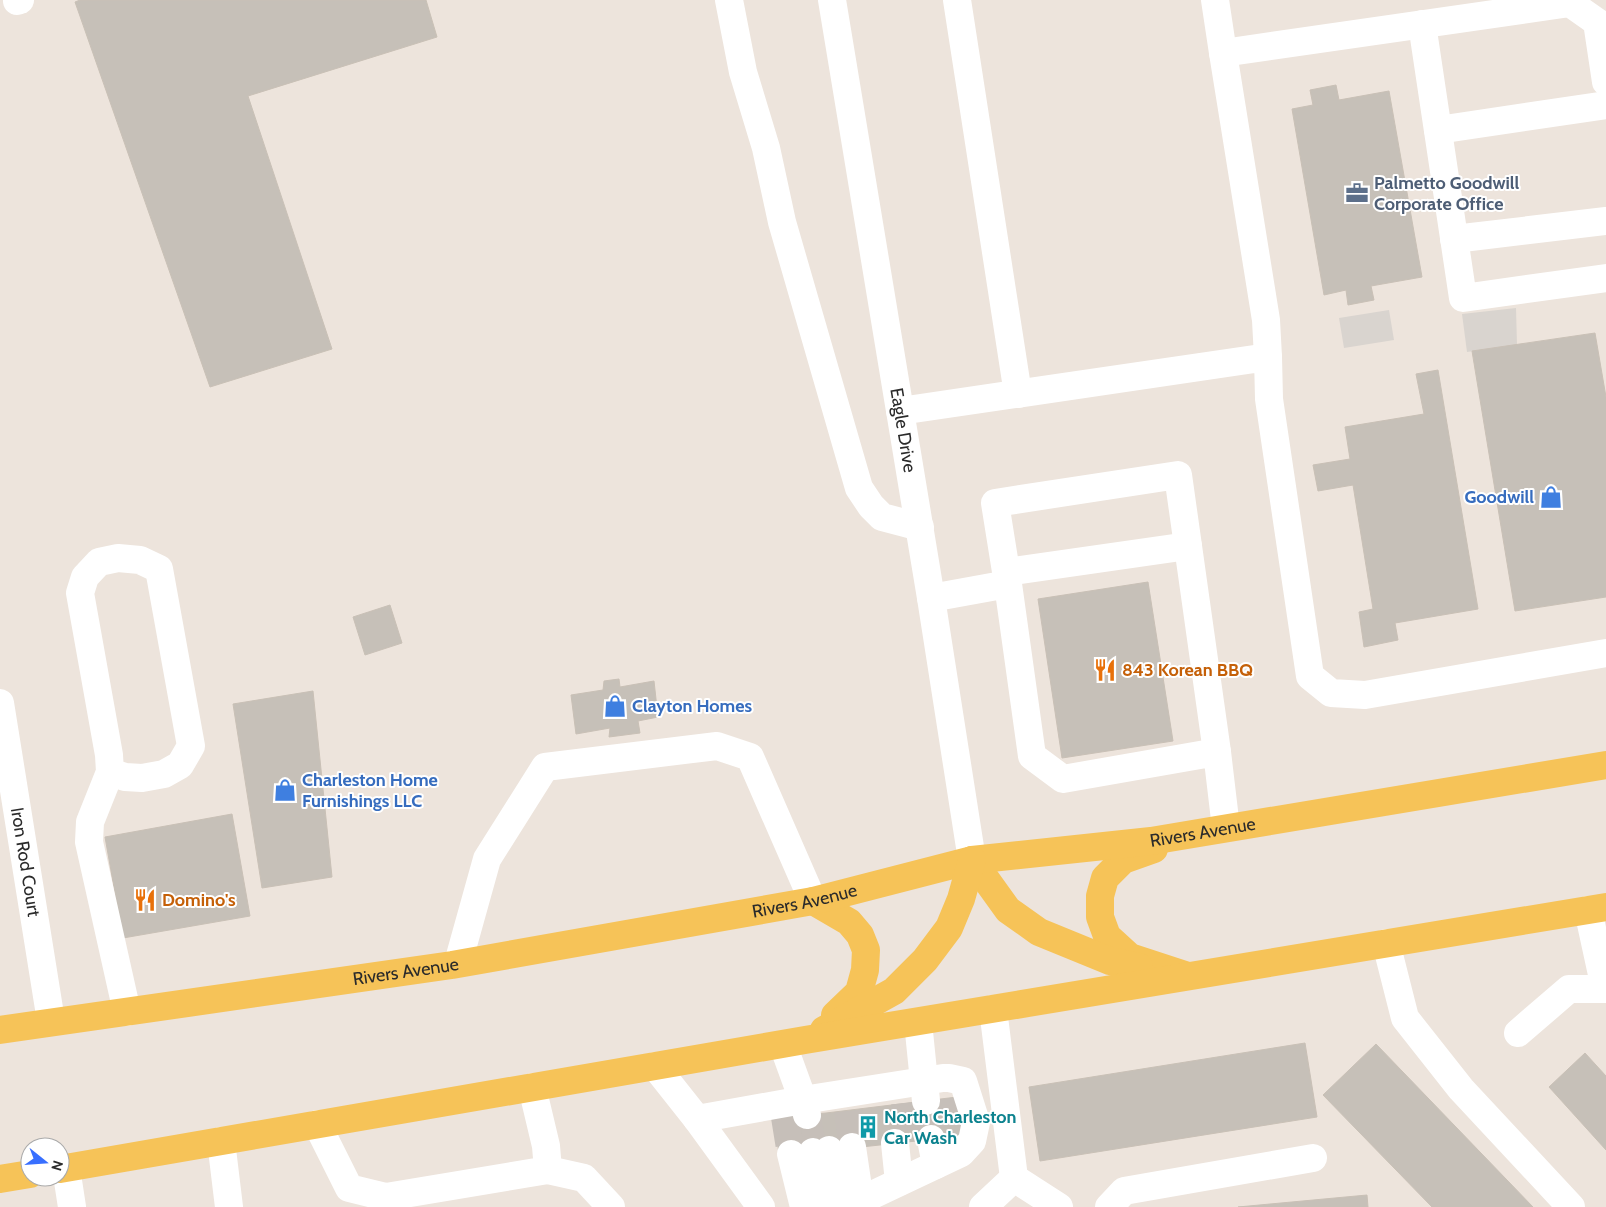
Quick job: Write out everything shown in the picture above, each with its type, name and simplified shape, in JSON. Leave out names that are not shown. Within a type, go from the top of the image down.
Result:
[{"type":"main road","name":"Rivers Avenue","points":[[0,1030],[458,964],[813,901],[972,860],[1151,841],[1606,765]]},
{"type":"main road","points":[[1188,976],[1130,956],[1107,936],[1100,917],[1100,896],[1106,878],[1123,860],[1214,830]]},
{"type":"main road","points":[[972,860],[1008,910],[1039,932],[1110,961],[1188,976]]},
{"type":"main road","points":[[794,1042],[894,991],[925,960],[949,928],[961,898],[972,860]]},
{"type":"main road","points":[[794,1042],[841,1010],[859,992],[865,970],[866,950],[860,935],[849,922],[813,901]]},
{"type":"main road","points":[[70,1167],[794,1042],[1597,908]]},
{"type":"main road","points":[[0,1179],[20,1176]]},
{"type":"street","points":[[729,0],[744,72],[766,148],[782,222],[859,488],[871,506],[882,517],[920,527]]},
{"type":"street","name":"Eagle Drive","points":[[832,0],[920,527],[972,860]]},
{"type":"street","points":[[957,0],[1018,394]]},
{"type":"street","points":[[1215,0],[1266,320],[1269,399],[1310,676],[1331,693],[1365,695],[1606,653]]},
{"type":"street","points":[[1223,53],[1570,3],[1597,22],[1606,82]]},
{"type":"street","points":[[1422,24],[1463,298],[1606,278]]},
{"type":"street","points":[[1438,130],[1606,105]]},
{"type":"street","points":[[1454,239],[1606,220]]},
{"type":"street","points":[[900,411],[1268,357]]},
{"type":"street","points":[[1214,830],[1217,752],[1178,475],[995,503],[1032,756],[1062,779],[1217,752]]},
{"type":"street","points":[[931,598],[1007,578],[1188,546]]},
{"type":"street","points":[[110,772],[125,777],[142,778],[164,774],[180,765],[190,746],[159,569],[140,560],[118,558],[99,562],[84,577],[80,593],[109,755],[110,772],[90,822],[89,842],[127,1012]]},
{"type":"street","name":"Iron Rod Court","points":[[0,703],[51,1022]]},
{"type":"street","points":[[458,964],[487,859],[545,767],[716,746],[750,757],[813,901]]},
{"type":"street","points":[[1597,908],[1603,979],[1606,984]]},
{"type":"street","points":[[1386,944],[1405,1018],[1461,1090],[1571,1207]]},
{"type":"street","points":[[1518,1033],[1570,989],[1606,989]]},
{"type":"street","points":[[993,1009],[1014,1178]]},
{"type":"street","points":[[916,1093],[918,1022]]},
{"type":"street","points":[[794,1042],[815,1106]]},
{"type":"street","points":[[655,1066],[697,1119],[761,1207]]},
{"type":"street","points":[[697,1119],[916,1093],[949,1078],[963,1081],[976,1122],[972,1141],[961,1153],[923,1155],[850,1205],[821,1151]]},
{"type":"street","points":[[532,1087],[546,1146],[548,1170]]},
{"type":"street","points":[[317,1124],[350,1197],[386,1197],[548,1170],[584,1178],[603,1203]]},
{"type":"street","points":[[221,1141],[229,1207]]},
{"type":"street","points":[[804,1207],[821,1151]]},
{"type":"street","points":[[821,1151],[822,1207]]},
{"type":"street","points":[[1109,1207],[1124,1191],[1313,1158]]},
{"type":"street","points":[[983,1207],[1014,1178]]},
{"type":"street","points":[[1014,1178],[1059,1207]]},
{"type":"street","points":[[67,1187],[72,1207]]},
{"type":"shaded area","points":[[1516,308],[1517,345],[1467,352],[1462,314]]},
{"type":"shaded area","points":[[1389,310],[1394,340],[1344,348],[1339,318]]},
{"type":"building","points":[[80,0],[426,0],[437,37],[248,96],[332,349],[210,387],[75,2]]},
{"type":"building","name":"Palmetto Goodwill Corporate Office","points":[[1336,85],[1339,100],[1389,91],[1422,277],[1371,286],[1374,300],[1348,305],[1346,290],[1324,295],[1292,109],[1313,105],[1310,90]]},
{"type":"building","name":"Goodwill","points":[[1595,333],[1606,397],[1606,597],[1515,611],[1472,351]]},
{"type":"building","name":"Goodwill","points":[[1438,370],[1478,609],[1395,623],[1398,640],[1364,647],[1359,612],[1373,609],[1353,485],[1318,491],[1313,465],[1350,459],[1345,427],[1424,414],[1416,374]]},
{"type":"building","name":"843 Korean BBQ","points":[[1148,582],[1173,741],[1062,758],[1038,599]]},
{"type":"building","points":[[390,605],[402,643],[365,655],[353,617]]},
{"type":"building","name":"Clayton Homes","points":[[619,679],[620,687],[654,681],[658,717],[638,721],[640,733],[609,737],[610,728],[576,734],[571,695],[603,690],[604,681]]},
{"type":"building","name":"Charleston Home Furnishings LLC","points":[[313,691],[332,877],[262,888],[233,704]]},
{"type":"building","points":[[232,814],[250,916],[123,938],[105,837]]},
{"type":"building","points":[[1305,1043],[1317,1117],[1040,1161],[1029,1087]]},
{"type":"building","points":[[1376,1044],[1533,1207],[1432,1207],[1323,1095]]},
{"type":"building","points":[[1585,1053],[1606,1076],[1606,1150],[1549,1087]]},
{"type":"building","name":"North Charleston Car Wash","points":[[957,1097],[962,1136],[779,1156],[775,1117],[826,1113]]},
{"type":"building","points":[[1367,1195],[1368,1207],[1238,1207]]},
{"type":"tunnel","points":[[945,1099],[950,1137]]},
{"type":"tunnel","points":[[926,1101],[931,1139]]},
{"type":"tunnel","points":[[905,1103],[909,1141]]},
{"type":"tunnel","points":[[848,1111],[852,1147]]},
{"type":"tunnel","points":[[807,1115],[813,1152]]},
{"type":"tunnel","points":[[785,1117],[791,1154]]},
{"type":"place","name":"Palmetto Goodwill Corporate Office","points":[[1357,193]]},
{"type":"place","name":"Goodwill","points":[[1551,497]]},
{"type":"place","name":"843 Korean BBQ","points":[[1105,670]]},
{"type":"place","name":"Clayton Homes","points":[[615,706]]},
{"type":"place","name":"Charleston Home Furnishings LLC","points":[[285,790]]},
{"type":"place","name":"Domino's","points":[[145,900]]},
{"type":"place","name":"North Charleston Car Wash","points":[[868,1127]]}]
